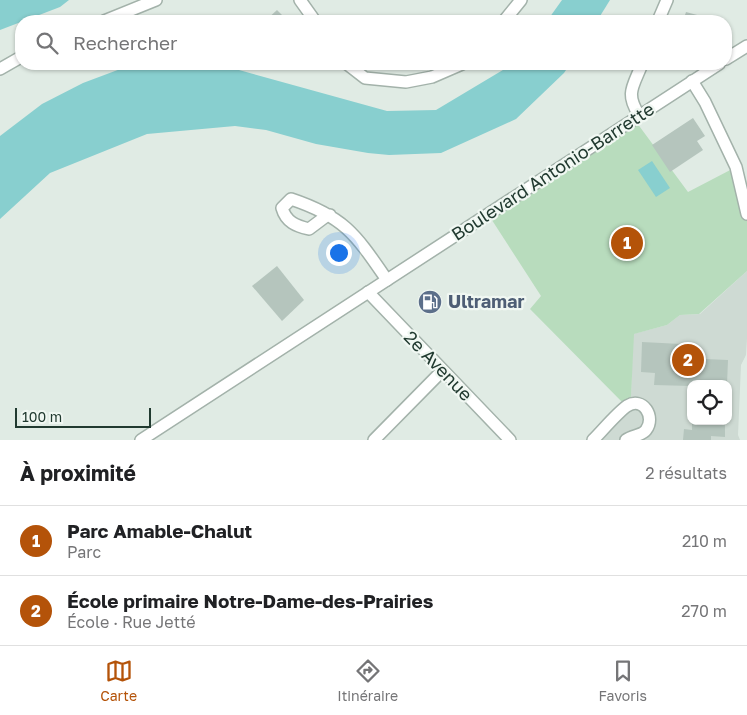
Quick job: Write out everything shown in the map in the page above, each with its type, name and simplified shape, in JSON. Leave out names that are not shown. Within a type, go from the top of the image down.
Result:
[{"type":"street","points":[[119,15],[156,0]]},
{"type":"street","points":[[300,0],[311,15]]},
{"type":"street","points":[[509,15],[521,0]]},
{"type":"street","points":[[660,15],[666,0]]},
{"type":"street","points":[[732,55],[747,46]]},
{"type":"street","points":[[0,69],[15,61]]},
{"type":"street","points":[[355,70],[365,78],[406,82],[432,77],[448,70]]},
{"type":"street","points":[[639,115],[631,103],[630,96],[640,70]]},
{"type":"street","name":"Boulevard Antonio-Barrette","points":[[141,440],[709,70]]},
{"type":"street","points":[[692,81],[709,110],[736,167],[747,214]]},
{"type":"street","points":[[330,215],[349,230],[362,244],[387,280]]},
{"type":"street","name":"2e Avenue","points":[[368,292],[510,440]]},
{"type":"street","points":[[374,440],[442,371]]},
{"type":"street","points":[[593,440],[627,406],[636,403],[641,404],[649,414],[649,424],[643,433],[630,436],[626,440]]},
{"type":"shaded area","points":[[747,271],[747,339],[746,355],[741,365],[738,435],[740,440],[597,440],[631,397],[633,334],[667,325],[680,315],[700,314]]},
{"type":"green space","points":[[637,123],[688,192],[736,167],[747,214],[747,271],[699,314],[680,315],[667,325],[634,334],[631,397],[624,404],[530,309],[541,296],[488,214]]},
{"type":"water","points":[[0,0],[69,0],[60,7],[39,15],[15,15],[15,24],[0,30]]},
{"type":"water","points":[[562,0],[610,0],[601,15],[551,15]]},
{"type":"water","points":[[118,70],[239,70],[387,111],[436,110],[503,70],[566,70],[516,119],[441,153],[389,155],[368,153],[316,144],[266,130],[235,126],[147,134],[50,173],[0,219],[0,136],[42,104],[83,83]]},
{"type":"water","points":[[652,161],[670,188],[656,197],[638,170]]},
{"type":"building","points":[[277,10],[282,15],[272,15]]},
{"type":"building","points":[[686,12],[697,15],[685,15]]},
{"type":"building","points":[[693,118],[705,136],[697,141],[703,150],[670,172],[652,145]]},
{"type":"building","points":[[277,266],[304,300],[282,321],[252,286]]},
{"type":"building","points":[[642,342],[681,344],[681,358],[728,360],[727,380],[687,380],[687,386],[654,385],[655,373],[641,372]]},
{"type":"building","points":[[692,425],[725,425],[725,437],[711,436],[711,440],[683,440],[684,429],[692,430]]},
{"type":"place","name":"Parc Amable-Chalut","points":[[627,243]]},
{"type":"place","name":"Ultramar","points":[[430,302]]},
{"type":"place","name":"École primaire Notre-Dame-des-Prairies","points":[[688,360]]}]
